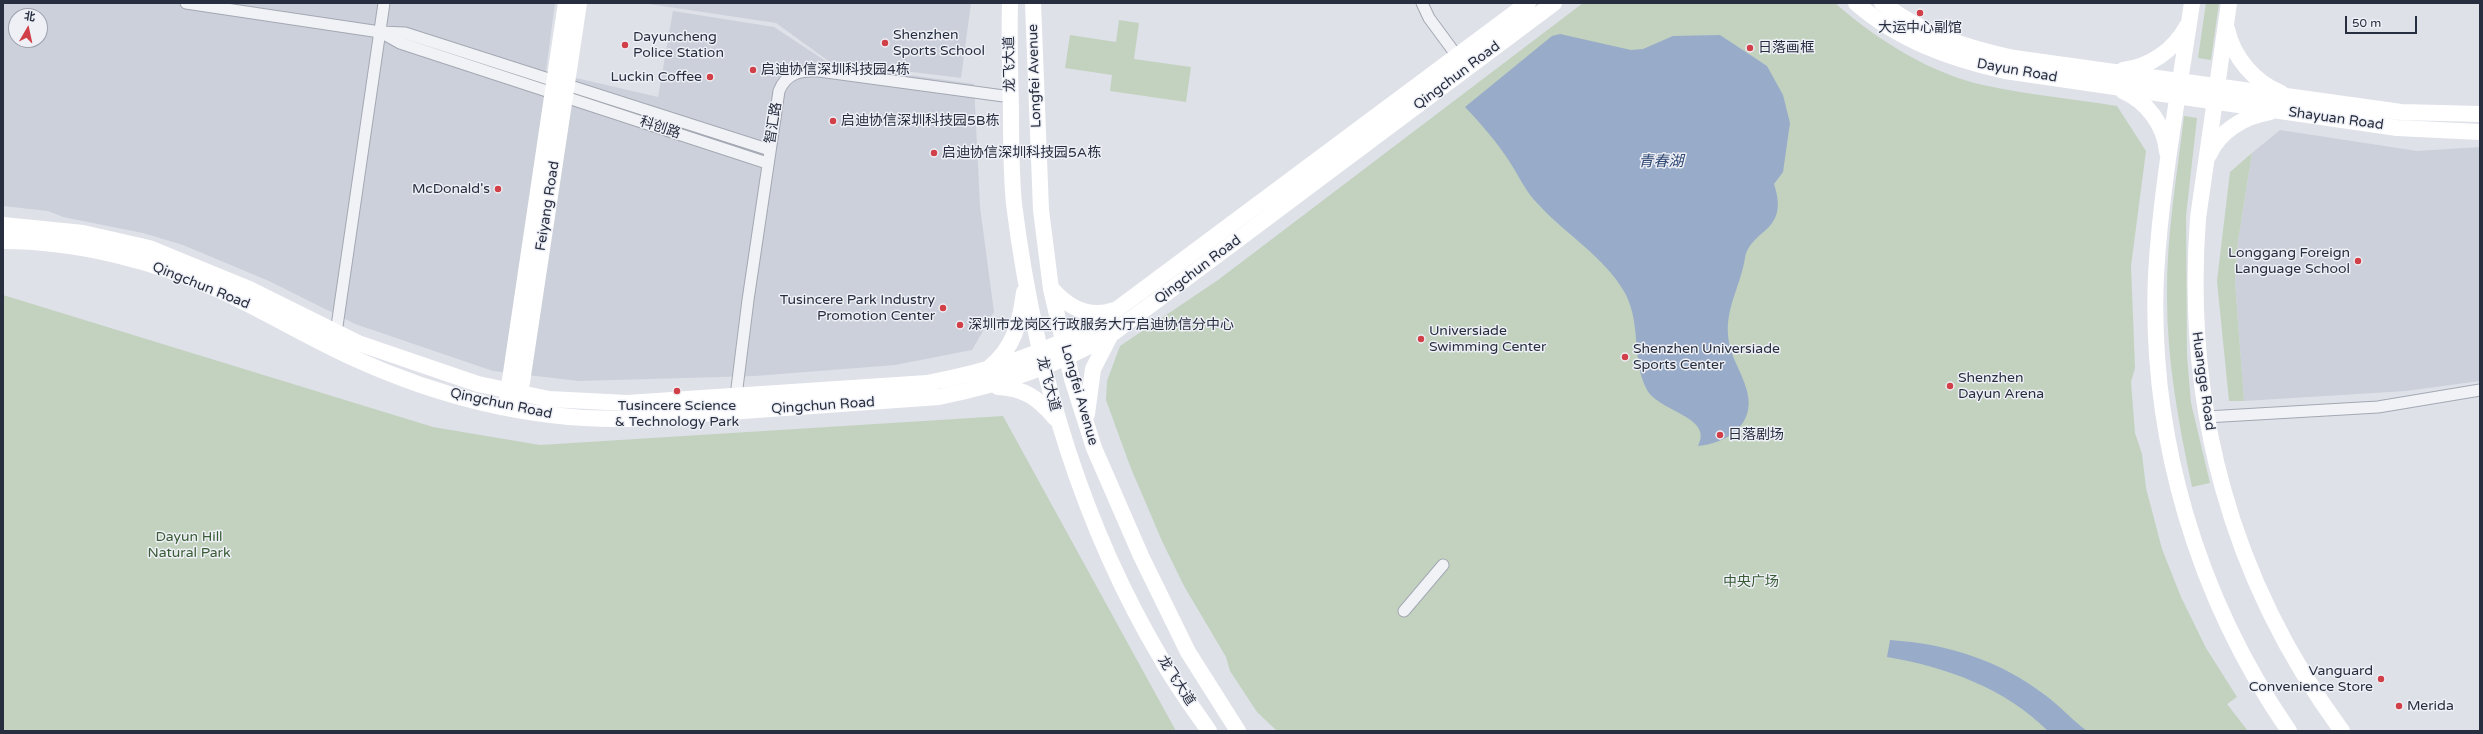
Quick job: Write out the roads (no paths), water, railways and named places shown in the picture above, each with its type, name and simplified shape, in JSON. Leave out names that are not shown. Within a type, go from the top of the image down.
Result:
[{"type":"street","points":[[186,3],[380,32],[405,33],[560,89],[770,150]]},
{"type":"street","points":[[336,333],[384,3]]},
{"type":"street","name":"Feiyang Road","points":[[560,89],[566,3]]},
{"type":"street","name":"Feiyang Road","points":[[512,409],[560,89],[579,3]]},
{"type":"street","name":"龙飞大道","points":[[1010,3],[1014,202],[1026,279],[1040,352],[1058,422],[1073,466],[1107,551],[1140,621],[1162,661],[1209,731]]},
{"type":"street","name":"Longfei Avenue","points":[[1033,3],[1041,210],[1051,289],[1067,358],[1086,423],[1119,508],[1173,624],[1188,652],[1238,731]]},
{"type":"street","points":[[1422,3],[1457,56]]},
{"type":"street","name":"Qingchun Road","points":[[3,225],[83,233],[149,248],[249,289],[336,333],[414,364],[478,384],[550,399],[600,403],[736,396],[896,386],[956,378],[987,370],[1040,352],[1088,329],[1119,308],[1528,3]]},
{"type":"street","name":"Qingchun Road","points":[[3,240],[38,242],[95,251],[157,267],[220,290],[353,358],[446,393],[512,409],[572,418],[630,419],[915,399],[988,386],[1044,369],[1113,333],[1554,3]]},
{"type":"street","name":"Dayun Road","points":[[1856,3],[1904,36],[1952,58],[2005,71],[2116,87],[2186,90]]},
{"type":"street","name":"Dayun Road","points":[[1882,3],[1916,25],[1954,43],[2014,58],[2107,71],[2186,90]]},
{"type":"street","points":[[2192,3],[2189,23],[2186,90],[2169,166],[2159,233],[2156,323],[2160,386],[2175,475],[2189,526],[2216,602],[2254,676],[2289,731]]},
{"type":"street","name":"Huangge Road","points":[[2229,3],[2198,218],[2194,292],[2196,335],[2206,417],[2225,492],[2254,577],[2296,662],[2342,731]]},
{"type":"street","points":[[2107,71],[2128,69],[2146,64],[2173,47],[2189,23]]},
{"type":"street","points":[[2226,23],[2230,41],[2245,68],[2268,86],[2290,96]]},
{"type":"street","name":"智汇路","points":[[736,396],[767,163],[779,91],[787,78],[801,71],[818,71],[1011,97]]},
{"type":"street","points":[[2116,87],[2139,100],[2157,122],[2167,148],[2169,166]]},
{"type":"street","name":"科创路","points":[[560,89],[767,163]]},
{"type":"street","name":"Shayuan Road","points":[[2186,90],[2216,94],[2290,96],[2401,112],[2480,114]]},
{"type":"street","name":"Shayuan Road","points":[[2216,94],[2283,112],[2397,128],[2480,132]]},
{"type":"street","points":[[2206,163],[2219,139],[2241,121],[2268,113],[2283,112]]},
{"type":"street","points":[[987,370],[1000,360],[1016,335],[1020,320],[1026,279]]},
{"type":"street","points":[[1051,289],[1062,301],[1080,311],[1098,313],[1119,308]]},
{"type":"street","points":[[1086,423],[1092,369],[1113,333]]},
{"type":"street","points":[[988,386],[1019,389],[1029,393],[1038,399],[1058,422]]},
{"type":"street","points":[[2206,417],[2378,407],[2480,390]]},
{"type":"street","points":[[1404,611],[1443,565]]},
{"type":"water","name":"青春湖","points":[[1560,34],[1631,50],[1643,49],[1673,36],[1720,35],[1767,66],[1783,95],[1790,123],[1783,172],[1774,184],[1778,200],[1777,212],[1768,228],[1749,248],[1729,314],[1729,342],[1747,391],[1749,403],[1747,414],[1743,423],[1737,430],[1719,441],[1698,446],[1701,436],[1699,428],[1683,415],[1654,398],[1647,390],[1639,367],[1635,330],[1630,305],[1617,280],[1596,257],[1549,215],[1534,199],[1501,149],[1484,127],[1465,107],[1552,36]]},
{"type":"water","points":[[1890,640],[1932,645],[1991,663],[2010,672],[2045,695],[2087,731],[2048,731],[2031,716],[1994,691],[1953,673],[1909,661],[1887,657]]},
{"type":"place","name":"大运中心副馆","points":[[1920,13]]},
{"type":"place","name":"Shenzhen Sports School","points":[[885,43]]},
{"type":"place","name":"Dayuncheng Police Station","points":[[625,45]]},
{"type":"place","name":"日落画框","points":[[1750,48]]},
{"type":"place","name":"启迪协信深圳科技园4栋","points":[[753,70]]},
{"type":"place","name":"Luckin Coffee","points":[[710,77]]},
{"type":"place","name":"启迪协信深圳科技园5B栋","points":[[833,121]]},
{"type":"place","name":"启迪协信深圳科技园5A栋","points":[[934,153]]},
{"type":"place","name":"McDonald's","points":[[498,189]]},
{"type":"place","name":"Longgang Foreign Language School","points":[[2358,261]]},
{"type":"place","name":"Tusincere Park Industry Promotion Center","points":[[943,308]]},
{"type":"place","name":"深圳市龙岗区行政服务大厅启迪协信分中心","points":[[960,325]]},
{"type":"place","name":"Universiade Swimming Center","points":[[1421,339]]},
{"type":"place","name":"Shenzhen Universiade Sports Center","points":[[1625,357]]},
{"type":"place","name":"Shenzhen Dayun Arena","points":[[1950,386]]},
{"type":"place","name":"Tusincere Science & Technology Park","points":[[677,391]]},
{"type":"place","name":"日落剧场","points":[[1720,435]]},
{"type":"place","name":"Vanguard Convenience Store","points":[[2381,679]]},
{"type":"place","name":"Merida","points":[[2399,706]]},
{"type":"park label","name":"Dayun Hill Natural Park","points":[[189,546]]},
{"type":"park label","name":"中央广场","points":[[1751,582]]}]
